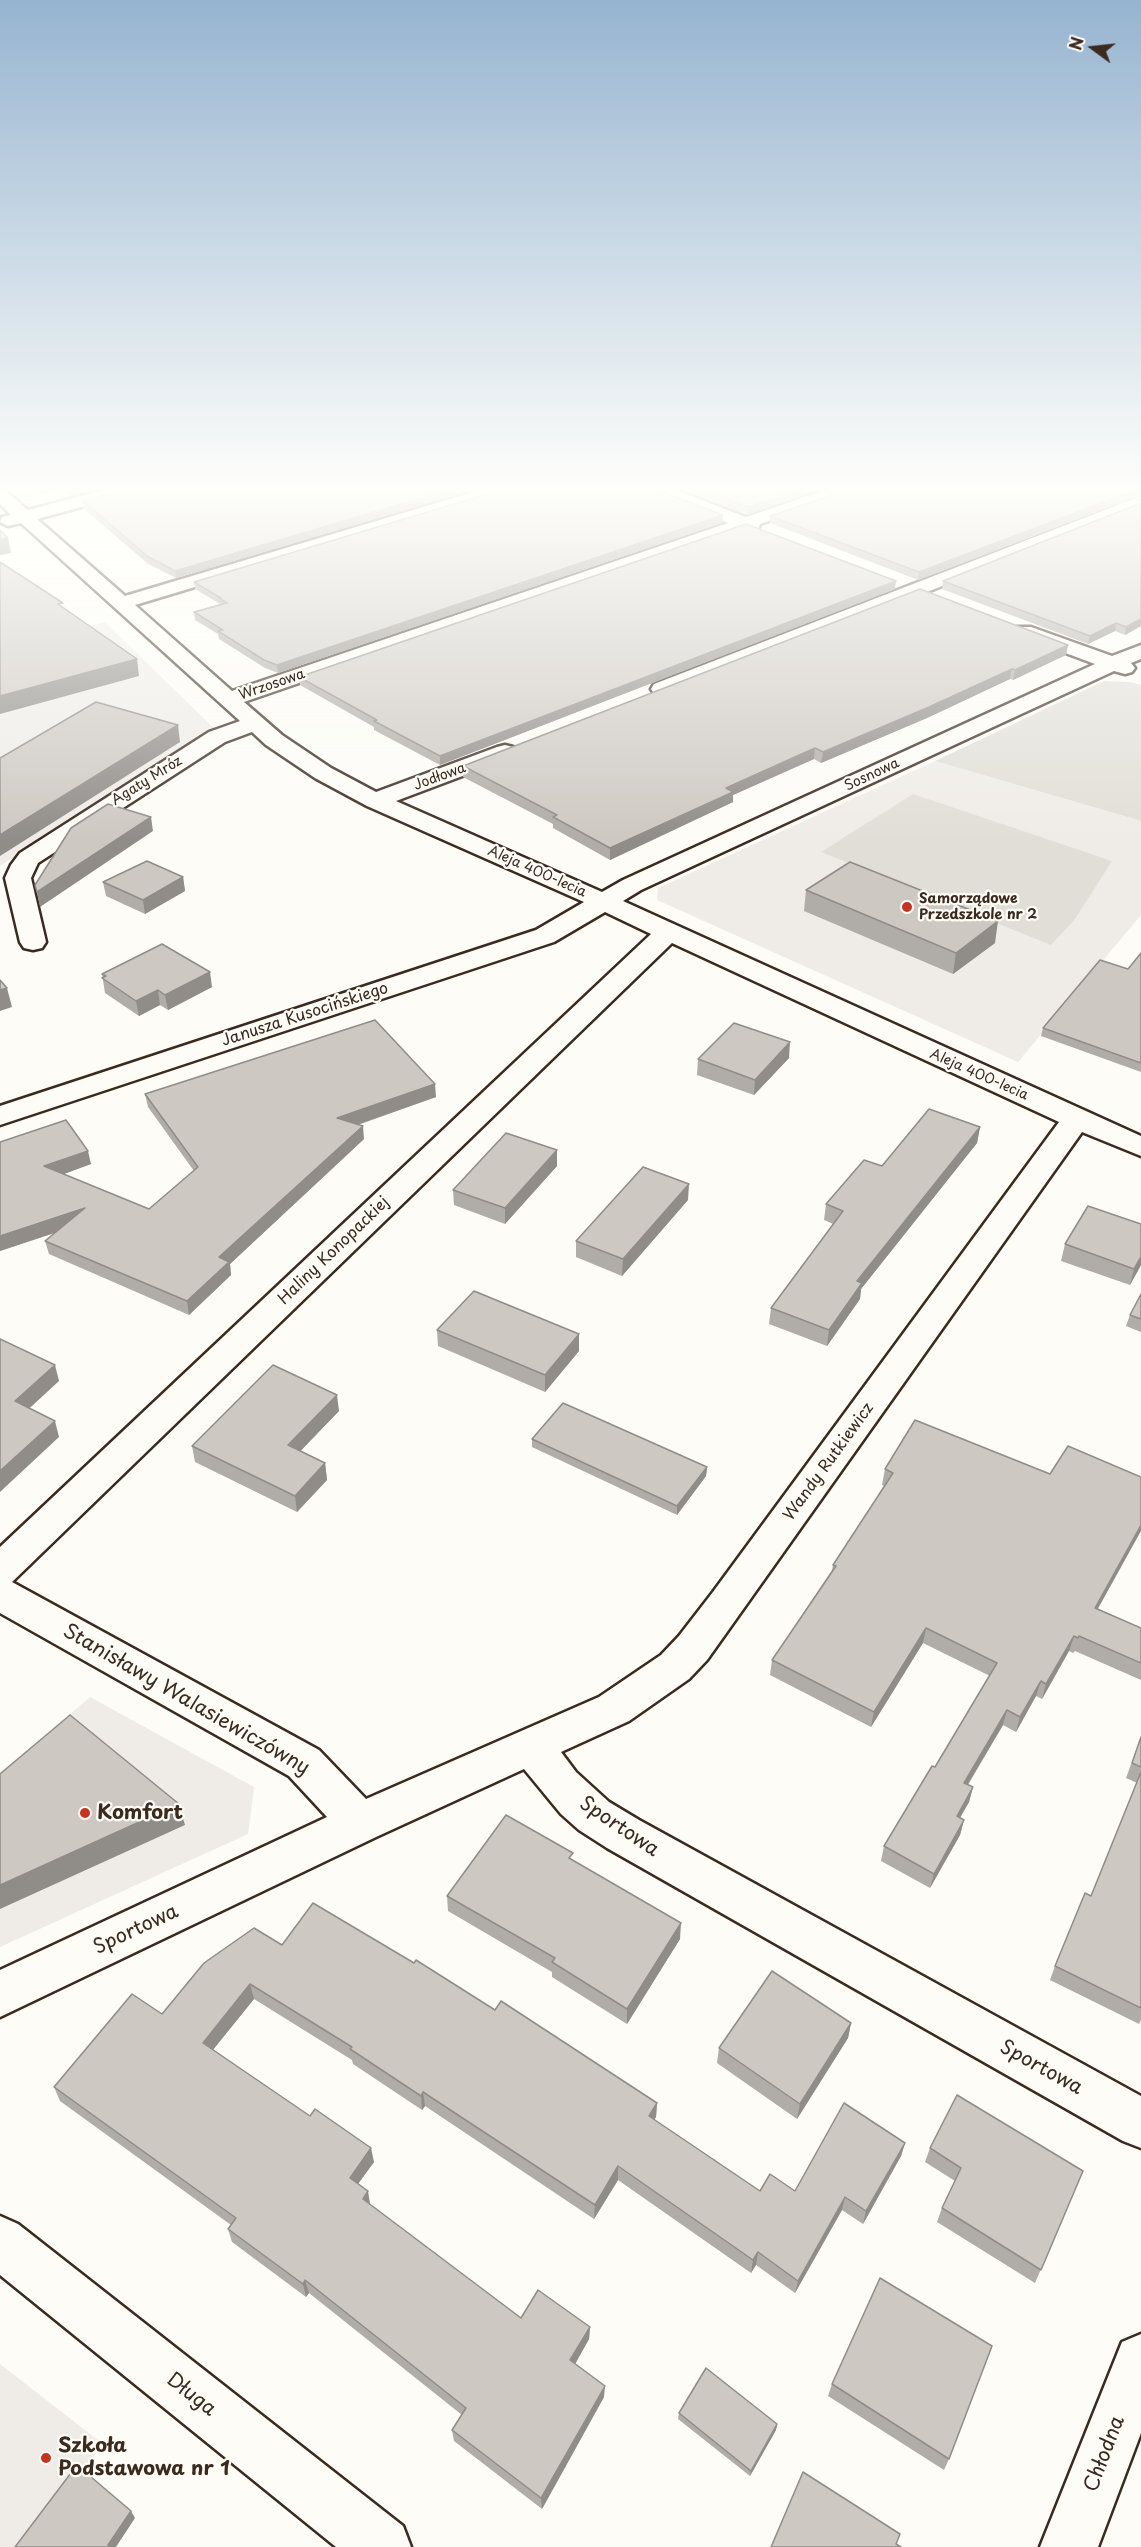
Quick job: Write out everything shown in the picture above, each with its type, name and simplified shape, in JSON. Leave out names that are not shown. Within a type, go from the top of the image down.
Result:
[{"type":"street","name":"Aleja 400-lecia","points":[[122,603],[228,700],[292,754],[375,801],[669,931],[1141,1147]]},
{"type":"street","name":"Wrzosowa","points":[[228,700],[512,603]]},
{"type":"street","points":[[641,698],[880,603]]},
{"type":"street","points":[[1003,622],[1113,664],[1141,672]]},
{"type":"street","name":"Sosnowa","points":[[604,902],[632,885],[1141,651]]},
{"type":"street","name":"Agaty Mróz","points":[[33,942],[18,878],[23,865],[29,858],[217,737],[255,723]]},
{"type":"street","name":"Jodłowa","points":[[375,801],[520,746]]},
{"type":"street","name":"Janusza Kusocińskiego","points":[[0,1116],[545,936],[604,902]]},
{"type":"street","name":"Haliny Konopackiej","points":[[0,1571],[669,931]]},
{"type":"street","name":"Wandy Rutkiewicz","points":[[530,1745],[614,1709],[657,1682],[693,1648],[1076,1119]]},
{"type":"street","name":"Stanisławy Walasiewiczówny","points":[[0,1594],[304,1763],[360,1823]]},
{"type":"street","name":"Sportowa","points":[[0,1994],[530,1745],[561,1785],[576,1800],[594,1816],[623,1834],[1141,2123]]},
{"type":"street","name":"Długa","points":[[0,2242],[382,2547]]},
{"type":"street","name":"Chłodna","points":[[1069,2547],[1141,2361]]},
{"type":"shaded area","points":[[105,622],[215,729],[0,866],[0,652]]},
{"type":"shaded area","points":[[1104,681],[1130,682],[1141,685],[1141,821],[935,761]]},
{"type":"shaded area","name":"Samorządowe Przedszkole nr 2","points":[[935,761],[1141,821],[1141,915],[1018,1062],[657,900],[658,888]]},
{"type":"shaded area","points":[[913,794],[1112,861],[1075,919],[1051,945],[821,852]]},
{"type":"shaded area","points":[[90,1697],[254,1787],[248,1834],[0,1947],[0,1775]]},
{"type":"shaded area","name":"Szkoła Podstawowa nr 1","points":[[0,2364],[103,2444],[26,2547],[0,2547]]},
{"type":"building","points":[[0,603],[63,603],[58,604],[137,659],[0,696]]},
{"type":"building","points":[[227,603],[462,603],[277,665],[264,660],[218,631],[223,630],[194,612]]},
{"type":"building","points":[[516,603],[839,603],[440,756],[299,677]]},
{"type":"building","points":[[884,603],[957,603],[1068,645],[823,752],[815,748],[726,788],[733,792],[610,848],[553,817],[557,815],[463,766]]},
{"type":"building","points":[[1001,603],[1141,603],[1141,619],[1126,627],[1116,623],[1090,636]]},
{"type":"building","points":[[96,702],[178,725],[0,835],[0,758]]},
{"type":"building","points":[[108,804],[151,817],[37,892],[35,885],[71,828]]},
{"type":"building","points":[[147,861],[183,877],[143,900],[103,882]]},
{"type":"building","points":[[850,862],[998,921],[956,953],[806,890]]},
{"type":"building","points":[[162,944],[210,972],[165,995],[158,990],[136,1001],[102,978],[106,976],[102,974]]},
{"type":"building","points":[[1141,953],[1141,1063],[1043,1028],[1100,960],[1128,969]]},
{"type":"building","points":[[0,980],[7,988],[0,990]]},
{"type":"building","points":[[375,1020],[435,1084],[337,1118],[363,1126],[219,1257],[229,1262],[187,1301],[45,1241],[85,1208],[0,1236],[0,1142],[66,1120],[88,1151],[44,1166],[149,1209],[198,1167],[145,1094]]},
{"type":"building","points":[[734,1023],[790,1042],[755,1080],[698,1059]]},
{"type":"building","points":[[929,1109],[980,1127],[857,1281],[862,1283],[829,1330],[771,1308],[843,1211],[826,1204],[864,1160],[882,1166]]},
{"type":"building","points":[[506,1133],[557,1150],[505,1208],[453,1190]]},
{"type":"building","points":[[643,1167],[689,1184],[623,1259],[576,1241]]},
{"type":"building","points":[[1088,1206],[1141,1224],[1141,1257],[1134,1269],[1065,1244]]},
{"type":"building","points":[[474,1291],[579,1334],[545,1375],[437,1330]]},
{"type":"building","points":[[1141,1294],[1141,1319],[1130,1315]]},
{"type":"building","points":[[0,1339],[55,1365],[15,1401],[55,1421],[0,1471]]},
{"type":"building","points":[[273,1365],[337,1395],[288,1445],[325,1463],[295,1496],[192,1446]]},
{"type":"building","points":[[563,1403],[707,1467],[677,1506],[532,1439]]},
{"type":"building","points":[[915,1420],[1050,1474],[1068,1446],[1141,1477],[1141,1525],[1095,1608],[1141,1628],[1141,1663],[1079,1636],[1078,1638],[1074,1636],[1046,1684],[1041,1681],[1020,1717],[1007,1710],[964,1783],[973,1787],[957,1816],[964,1820],[934,1874],[884,1846],[932,1766],[935,1767],[997,1663],[926,1628],[874,1712],[772,1660],[836,1566],[833,1565],[893,1473],[885,1469]]},
{"type":"building","name":"Komfort","points":[[70,1715],[179,1804],[0,1885],[0,1774]]},
{"type":"building","points":[[1141,1737],[1141,1767],[1132,1763]]},
{"type":"building","points":[[1141,1772],[1141,2008],[1055,1966],[1085,1893],[1091,1896]]},
{"type":"building","points":[[506,1815],[573,1853],[569,1858],[681,1923],[627,2009],[552,1962],[555,1958],[447,1896]]},
{"type":"building","points":[[313,1903],[414,1963],[416,1960],[495,2010],[501,2001],[657,2103],[649,2116],[760,2191],[770,2174],[795,2191],[844,2103],[905,2143],[866,2211],[845,2197],[798,2281],[758,2252],[753,2260],[618,2166],[595,2205],[423,2092],[421,2096],[350,2049],[352,2047],[250,1984],[203,2043],[310,2116],[315,2109],[371,2148],[350,2178],[368,2191],[363,2199],[521,2318],[538,2290],[590,2327],[570,2360],[605,2386],[541,2498],[452,2430],[466,2408],[305,2280],[303,2284],[228,2229],[236,2218],[54,2087],[132,1994],[162,2014],[204,1963],[254,1928],[282,1945]]},
{"type":"building","points":[[772,1971],[851,2023],[800,2104],[719,2048]]},
{"type":"building","points":[[957,2095],[1083,2171],[1041,2270],[942,2208],[961,2168],[930,2148]]},
{"type":"building","points":[[880,2278],[992,2346],[949,2459],[832,2384]]},
{"type":"building","points":[[706,2368],[777,2424],[751,2471],[679,2413]]},
{"type":"building","points":[[77,2465],[131,2511],[108,2545],[110,2547],[15,2547]]},
{"type":"building","points":[[803,2472],[900,2534],[896,2544],[901,2547],[771,2547]]},
{"type":"place","name":"Samorządowe Przedszkole nr 2","points":[[907,907]]},
{"type":"place","name":"Komfort","points":[[85,1813]]},
{"type":"place","name":"Szkoła Podstawowa nr 1","points":[[46,2458]]}]
